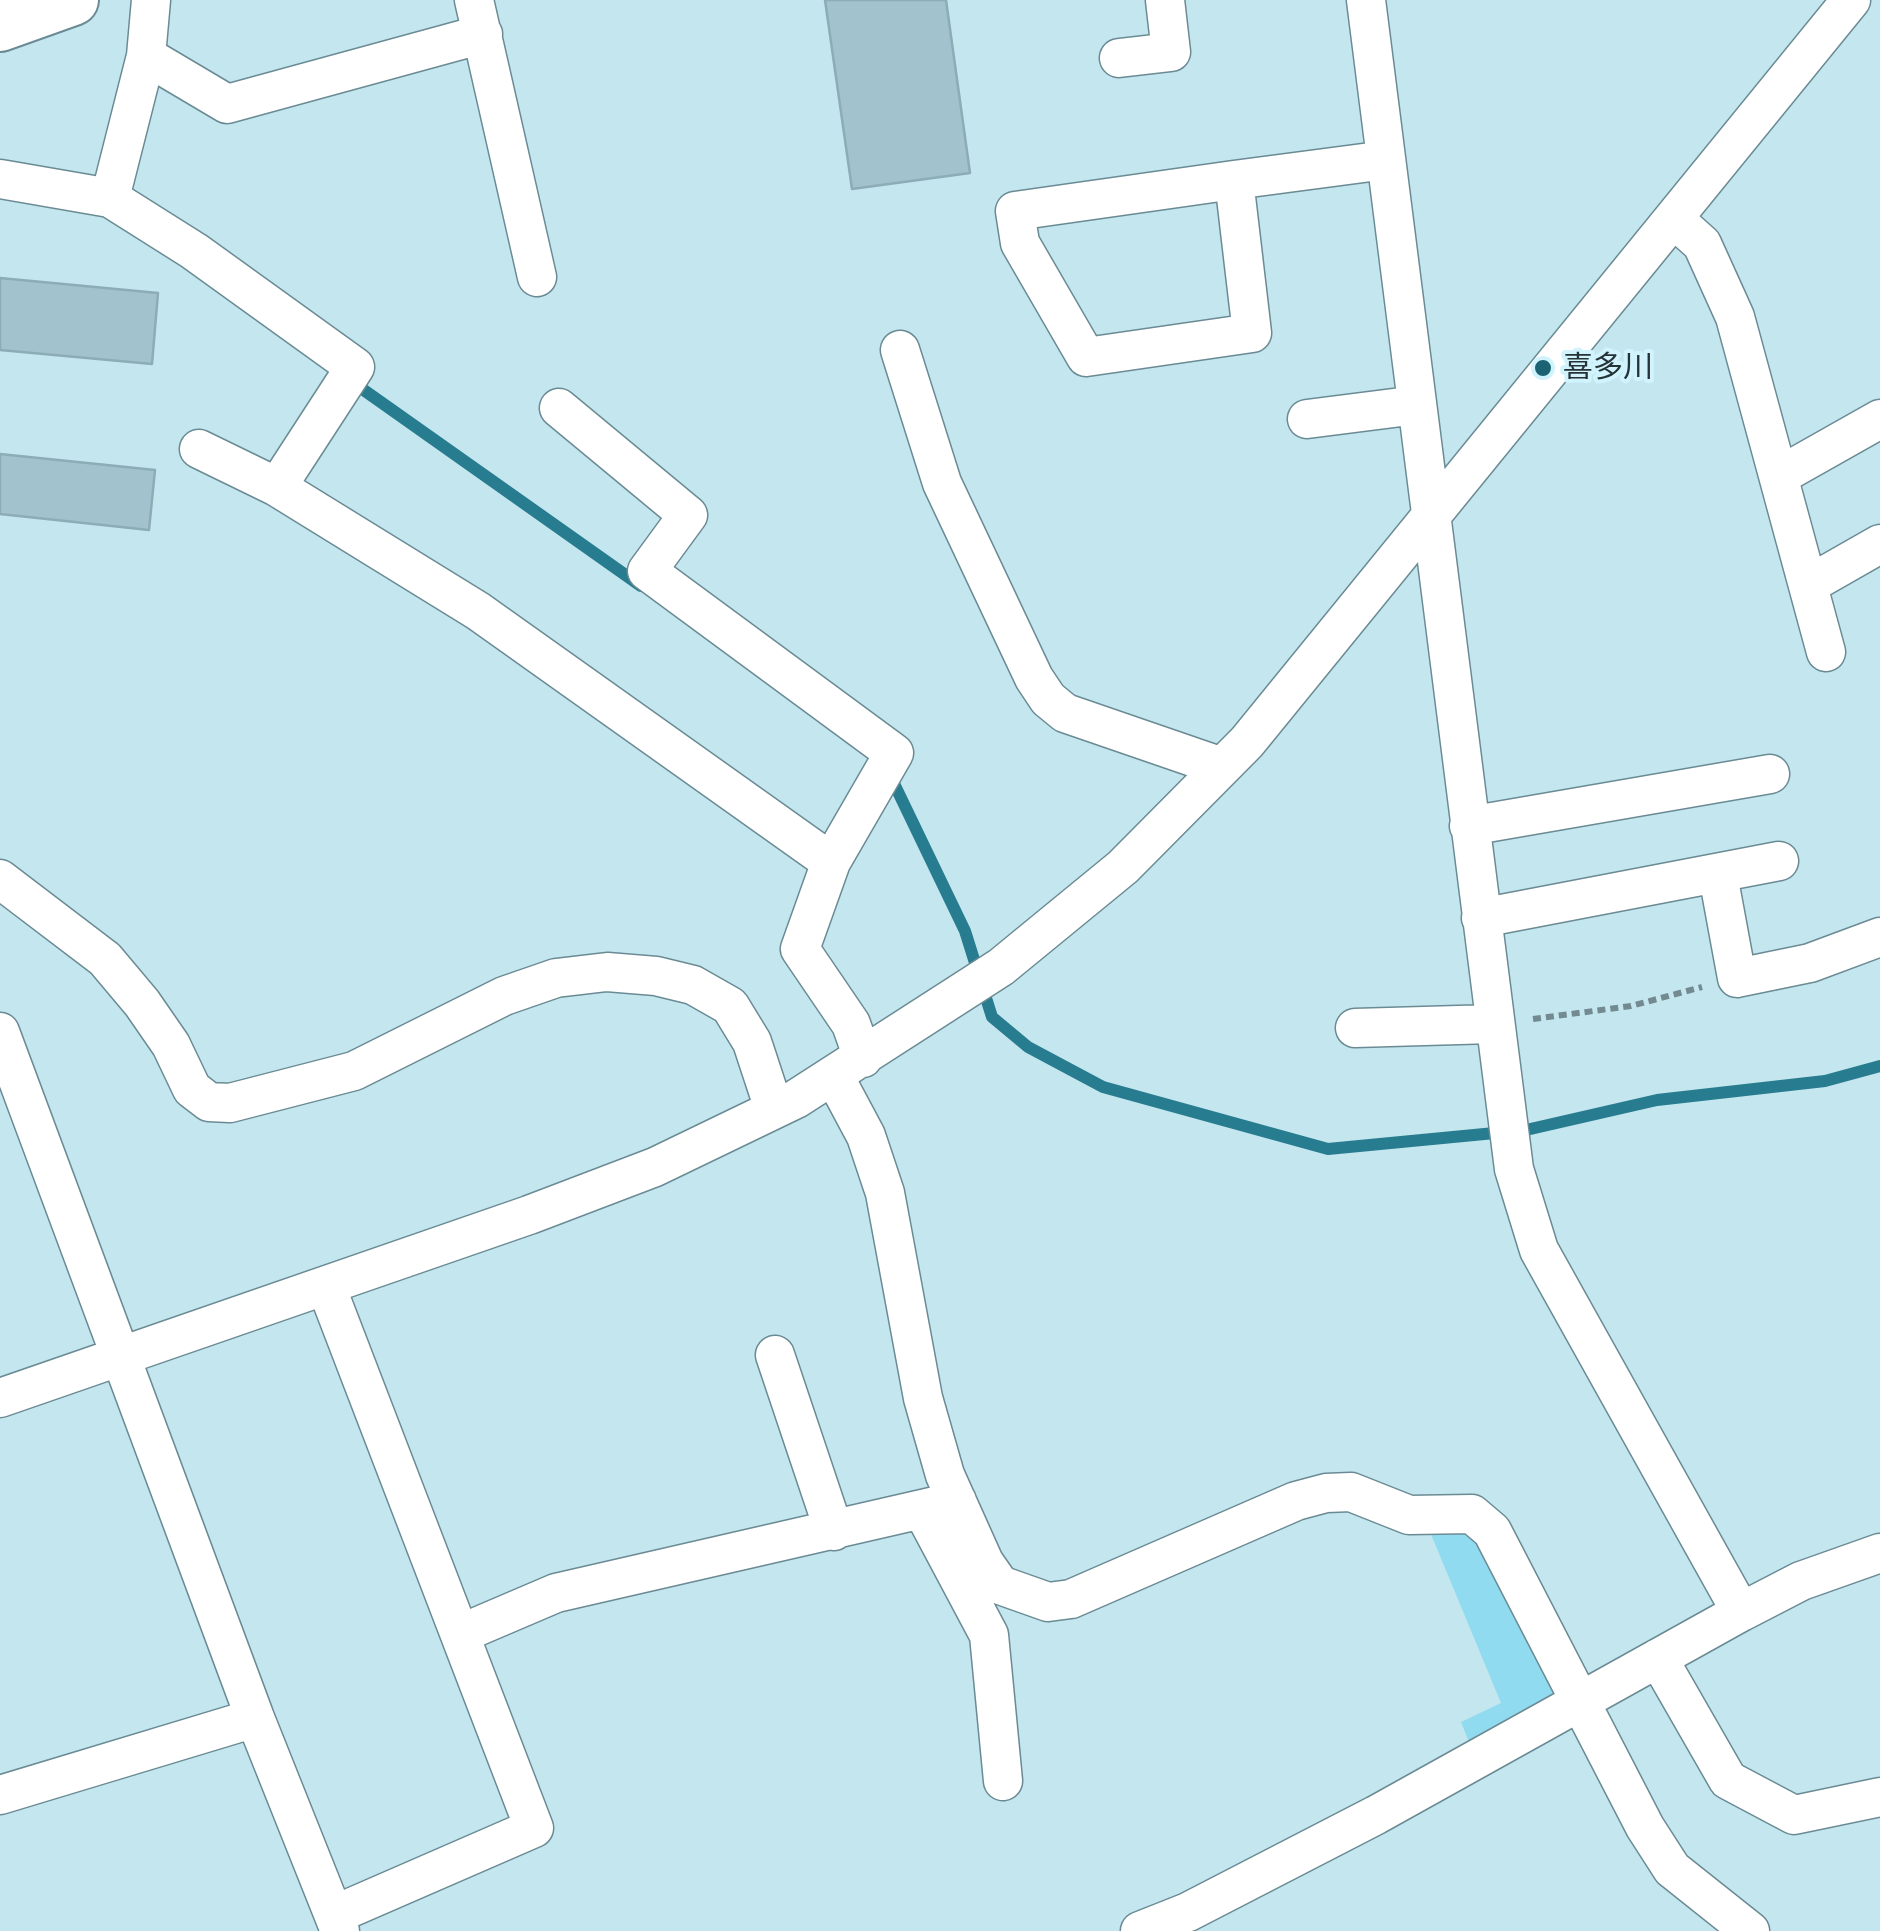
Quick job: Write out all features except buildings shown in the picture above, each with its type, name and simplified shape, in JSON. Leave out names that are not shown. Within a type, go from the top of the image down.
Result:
[{"type":"main road","points":[[0,26],[73,0]]},
{"type":"street","points":[[110,198],[146,56],[151,0]]},
{"type":"street","points":[[1119,58],[1170,52],[1165,0]]},
{"type":"street","points":[[1366,0],[1507,1132],[1539,1250],[1741,1612]]},
{"type":"street","points":[[0,1398],[655,1167],[774,1109],[960,996],[1123,867],[1222,768],[1432,520],[1852,0]]},
{"type":"street","points":[[146,56],[227,104],[479,17],[537,277]]},
{"type":"street","points":[[1234,180],[1252,333],[1086,357],[1020,243],[1014,211],[1234,180],[1386,160]]},
{"type":"street","points":[[0,179],[110,198],[194,252],[355,368],[278,488]]},
{"type":"street","points":[[1674,219],[1702,244],[1735,317],[1826,652]]},
{"type":"street","points":[[900,350],[942,482],[1034,678],[1048,699],[1065,713],[1222,768]]},
{"type":"street","points":[[1308,420],[1417,405]]},
{"type":"street","points":[[559,408],[688,515],[647,570],[894,753],[831,862],[800,950],[841,1007],[848,1067],[885,1193],[940,1506],[974,1574],[989,1635],[1003,1781]]},
{"type":"street","points":[[1779,476],[1880,418]]},
{"type":"street","points":[[199,449],[278,488],[478,612],[831,862]]},
{"type":"street","points":[[1808,585],[1880,544]]},
{"type":"street","points":[[1469,826],[1770,774]]},
{"type":"street","points":[[1481,918],[1778,861]]},
{"type":"street","points":[[1718,875],[1737,978],[1810,963],[1880,937]]},
{"type":"street","points":[[0,879],[105,959],[161,1031],[192,1089],[208,1102],[230,1103],[354,1071],[504,996],[556,978],[607,972],[656,976],[693,985],[730,1006],[752,1042],[774,1109]]},
{"type":"street","points":[[1355,1028],[1494,1024]]},
{"type":"street","points":[[0,1032],[13,1105],[122,1356],[255,1718],[337,1923],[534,1828],[326,1286]]},
{"type":"street","points":[[775,1355],[834,1531]]},
{"type":"street","points":[[974,1574],[1048,1602],[1071,1599],[1296,1501],[1326,1492],[1351,1492],[1409,1516],[1472,1514],[1492,1531],[1672,1868],[1750,1931]]},
{"type":"street","points":[[460,1634],[556,1594],[664,1565],[940,1506]]},
{"type":"street","points":[[1140,1931],[1188,1912],[1376,1816],[1741,1612],[1802,1582],[1880,1553]]},
{"type":"street","points":[[1658,1658],[1728,1780],[1794,1815],[1880,1798]]},
{"type":"street","points":[[0,1795],[255,1718]]},
{"type":"path","points":[[1494,1024],[1631,1006],[1737,978]]},
{"type":"shaded area","points":[[1472,1514],[1580,1702],[1475,1757],[1461,1722],[1501,1703],[1423,1515]]},
{"type":"waterway","points":[[351,381],[641,586]]},
{"type":"waterway","points":[[888,771],[965,931],[992,1017],[1028,1047],[1103,1087],[1328,1149],[1526,1130],[1657,1100],[1825,1081],[1880,1066]]},
{"type":"place","name":"喜多川","points":[[1543,368]]}]
